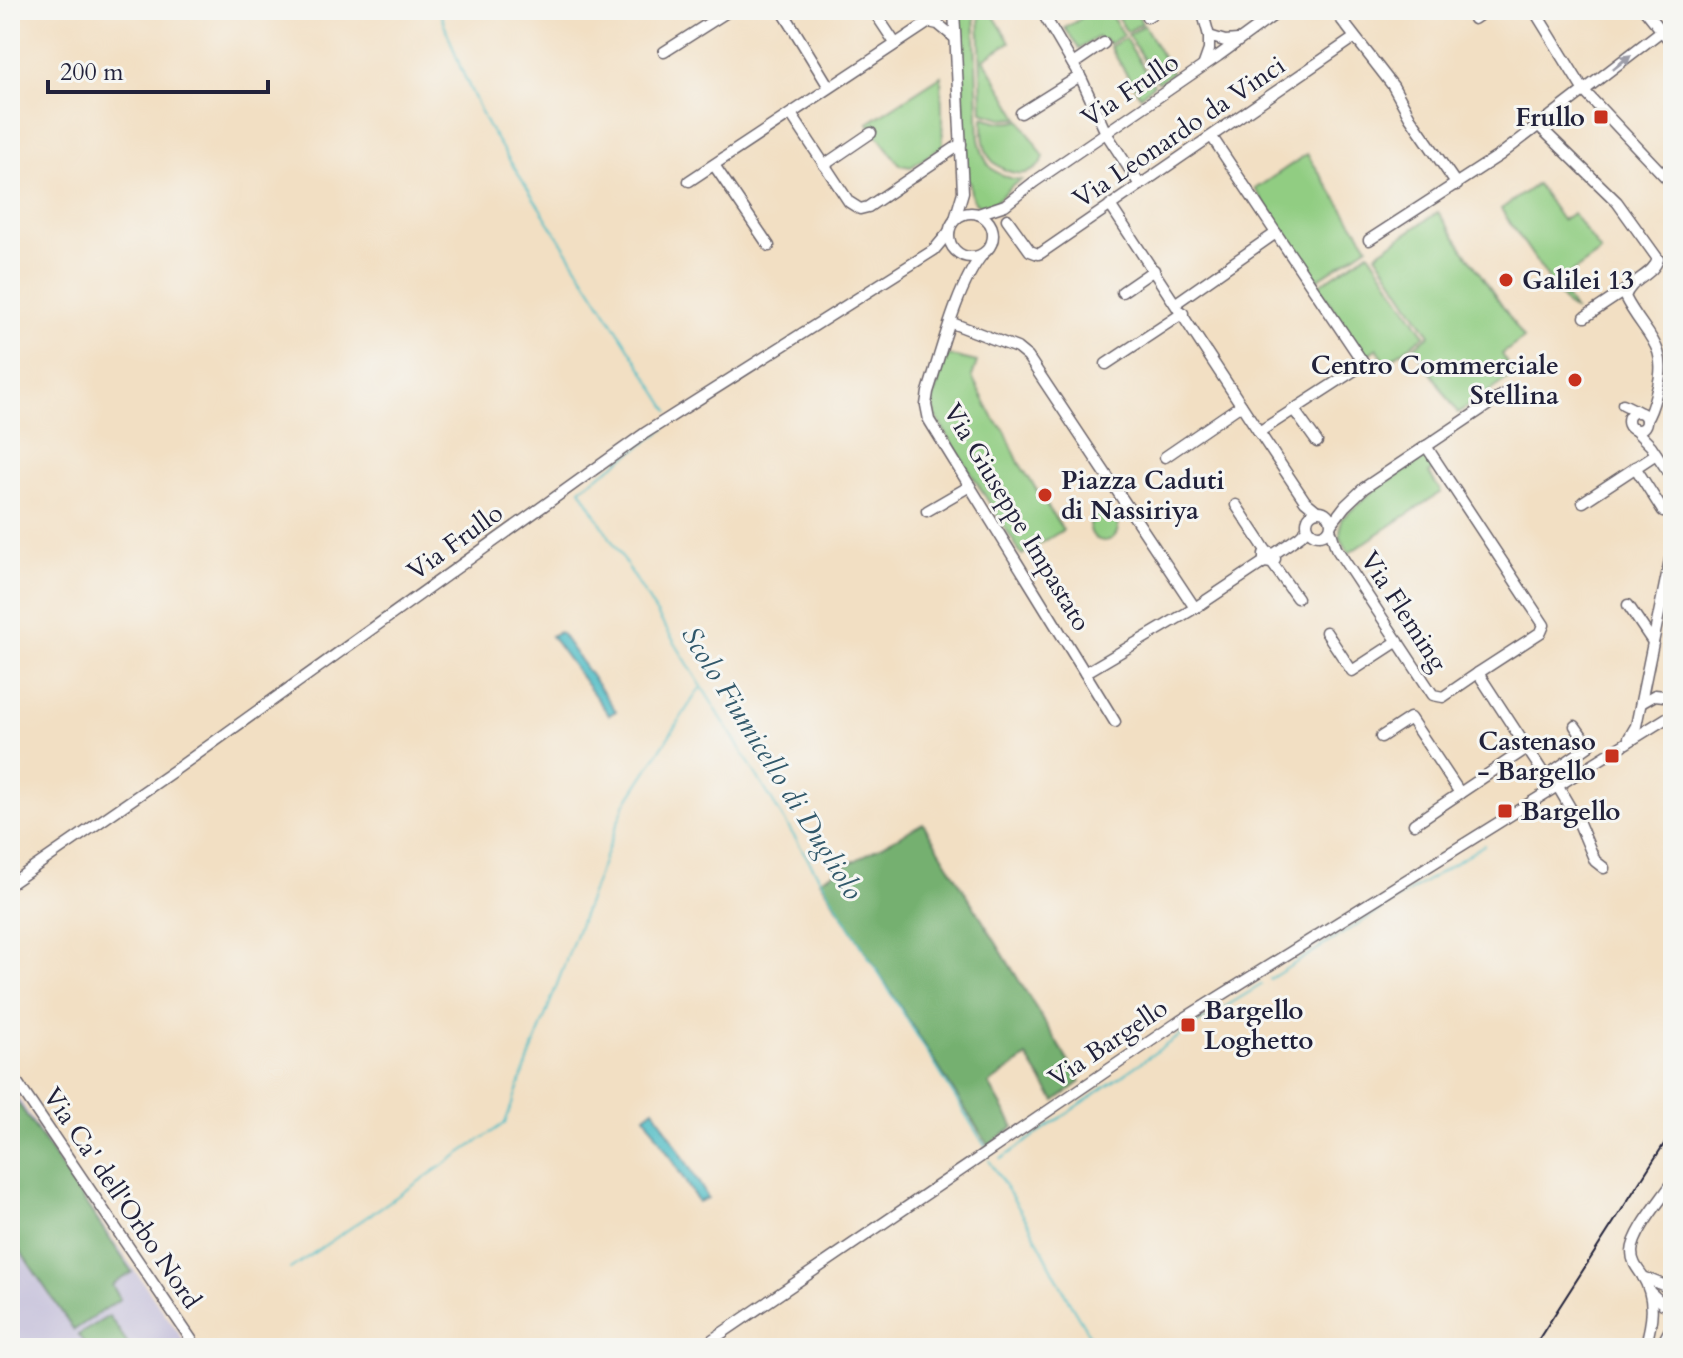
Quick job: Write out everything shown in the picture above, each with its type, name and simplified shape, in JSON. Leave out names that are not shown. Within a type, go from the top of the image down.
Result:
[{"type":"main road","points":[[1661,1348],[1673,1326]]},
{"type":"street","points":[[664,52],[730,10]]},
{"type":"street","points":[[782,10],[829,87]]},
{"type":"street","points":[[873,10],[895,43]]},
{"type":"street","points":[[1041,10],[1080,76],[1106,133],[1140,185]]},
{"type":"street","points":[[1147,17],[1158,10]]},
{"type":"street","points":[[1202,10],[1211,38],[1221,54]]},
{"type":"street","name":"Via Frullo","points":[[1005,205],[1281,10]]},
{"type":"street","points":[[1334,10],[1393,86],[1410,117],[1457,185]]},
{"type":"street","points":[[1474,19],[1487,10]]},
{"type":"street","points":[[1534,10],[1584,91],[1673,185]]},
{"type":"street","points":[[1645,10],[1673,45]]},
{"type":"street","points":[[689,181],[895,43],[936,18],[954,16],[963,192],[949,232],[950,245],[958,254]]},
{"type":"street","points":[[936,18],[955,38]]},
{"type":"street","points":[[1369,240],[1457,185],[1660,32]]},
{"type":"street","points":[[1211,38],[1240,40]]},
{"type":"street","points":[[1201,68],[1208,55],[1211,38]]},
{"type":"street","name":"Via Leonardo da Vinci","points":[[1007,219],[1030,251],[1038,254],[1354,38]]},
{"type":"street","points":[[1073,64],[1104,43]]},
{"type":"street","points":[[1021,113],[1080,76]]},
{"type":"street","points":[[791,114],[849,202],[860,209],[868,207],[961,144]]},
{"type":"street","points":[[1538,125],[1617,202],[1658,259],[1656,266],[1585,317]]},
{"type":"street","points":[[824,165],[871,133]]},
{"type":"street","points":[[1212,137],[1364,364],[1259,432]]},
{"type":"street","points":[[714,165],[769,246]]},
{"type":"street","points":[[963,192],[976,214],[989,223],[993,233]]},
{"type":"street","points":[[955,219],[1005,205]]},
{"type":"street","points":[[934,250],[973,258],[982,255],[991,244],[1005,205]]},
{"type":"street","points":[[1110,205],[1305,501],[1310,531]]},
{"type":"street","name":"Via Frullo","points":[[10,884],[175,770],[645,433],[934,250],[949,232]]},
{"type":"street","points":[[1176,303],[1276,233]]},
{"type":"street","name":"Via Giuseppe Impastato","points":[[958,254],[962,290]]},
{"type":"street","name":"Via Giuseppe Impastato","points":[[982,255],[962,290],[928,392],[926,405],[929,420],[1115,722]]},
{"type":"street","points":[[1122,292],[1154,270]]},
{"type":"street","points":[[1627,289],[1625,297],[1631,311],[1661,354],[1663,369],[1654,401],[1639,429],[1631,424]]},
{"type":"street","points":[[1106,364],[1183,313]]},
{"type":"street","points":[[952,323],[1017,348],[1028,357],[1195,608]]},
{"type":"street","points":[[1310,531],[1331,526],[1345,506],[1364,488],[1504,394]]},
{"type":"street","points":[[1165,457],[1241,405]]},
{"type":"street","points":[[1294,410],[1317,442]]},
{"type":"street","points":[[1643,417],[1632,413],[1631,424],[1673,479]]},
{"type":"street","points":[[1643,417],[1653,450]]},
{"type":"street","points":[[1426,446],[1544,625],[1541,632],[1478,673],[1579,823],[1595,861],[1604,868]]},
{"type":"street","points":[[1583,502],[1635,467],[1653,450]]},
{"type":"street","points":[[1635,467],[1663,511]]},
{"type":"street","points":[[927,511],[970,486]]},
{"type":"street","name":"Via Fleming","points":[[1305,501],[1329,516],[1336,548],[1436,697],[1443,697],[1478,673]]},
{"type":"street","points":[[1236,505],[1297,598]]},
{"type":"street","points":[[1310,531],[1312,513],[1345,506]]},
{"type":"street","name":"Via Giuseppe Impastato","points":[[1085,673],[1195,608],[1310,531]]},
{"type":"street","name":"Via Fleming","points":[[1310,531],[1336,548]]},
{"type":"street","points":[[1625,743],[1634,731],[1641,703],[1673,545]]},
{"type":"street","points":[[1628,605],[1653,642]]},
{"type":"street","points":[[1326,632],[1352,671],[1398,641]]},
{"type":"street","points":[[1646,678],[1661,695]]},
{"type":"street","points":[[1641,703],[1651,696],[1673,697]]},
{"type":"street","name":"Via Bargello","points":[[700,1348],[1180,1021],[1673,714]]},
{"type":"street","points":[[1381,737],[1410,718],[1460,793]]},
{"type":"street","points":[[1546,776],[1589,746],[1575,726]]},
{"type":"street","points":[[1414,824],[1527,748]]},
{"type":"street","name":"Via Ca' dell'Orbo Nord","points":[[10,1072],[197,1348]]},
{"type":"street","points":[[1645,1348],[1653,1316],[1649,1292],[1634,1262],[1633,1245],[1673,1182]]},
{"type":"street","points":[[1643,1277],[1673,1293]]},
{"type":"street","points":[[1658,1283],[1673,1282]]},
{"type":"street","points":[[1649,1292],[1657,1301],[1673,1306]]},
{"type":"shaded area","points":[[10,1085],[74,1184],[189,1348],[10,1348]]},
{"type":"green space","points":[[959,10],[974,10],[979,139],[984,156],[997,173],[1021,180],[990,207],[976,203],[970,181],[967,181]]},
{"type":"green space","points":[[979,10],[990,10],[1010,42],[984,59],[1019,118],[1005,119],[982,112]]},
{"type":"green space","points":[[1094,10],[1107,10],[1124,35],[1109,44],[1098,37],[1079,49],[1065,28]]},
{"type":"green space","points":[[1113,10],[1147,12],[1139,17],[1142,23],[1127,32]]},
{"type":"green space","points":[[1144,25],[1172,73],[1158,82],[1128,35]]},
{"type":"green space","points":[[1125,38],[1154,84],[1140,96],[1110,47]]},
{"type":"green space","points":[[941,76],[943,146],[911,167],[900,165],[868,123]]},
{"type":"green space","points":[[983,117],[1006,122],[1020,120],[1044,157],[1039,165],[1025,173],[1017,173],[993,162],[985,146]]},
{"type":"green space","points":[[1307,154],[1368,246],[1317,280],[1255,189]]},
{"type":"green space","points":[[1537,184],[1562,220],[1573,213],[1601,252],[1557,283],[1575,311],[1566,305],[1501,209]]},
{"type":"green space","points":[[1438,212],[1524,338],[1502,354],[1514,374],[1458,413],[1414,347],[1430,335],[1376,254]]},
{"type":"green space","points":[[1369,252],[1425,335],[1386,363],[1377,348],[1366,356],[1318,286]]},
{"type":"green space","points":[[947,355],[977,362],[972,377],[994,419],[1005,431],[1019,463],[1063,530],[1022,555],[935,416],[933,399]]},
{"type":"green space","points":[[1426,457],[1434,469],[1429,473],[1441,492],[1349,553],[1340,537],[1341,519],[1376,489]]},
{"type":"green space","points":[[1104,513],[1114,517],[1118,527],[1114,537],[1104,541],[1094,537],[1090,527],[1094,517]]},
{"type":"green space","points":[[923,823],[1081,1082],[1055,1101],[1027,1057],[989,1084],[1014,1127],[988,1145],[820,880]]},
{"type":"green space","points":[[10,1091],[132,1272],[112,1285],[120,1299],[74,1330],[10,1236]]},
{"type":"green space","points":[[109,1316],[131,1348],[88,1348],[78,1335]]},
{"type":"water","points":[[560,632],[616,711],[609,715],[551,636]]},
{"type":"water","points":[[654,1109],[708,1198],[698,1202],[645,1116]]},
{"type":"waterway","name":"Scolo Fiumicello di Dugliolo","points":[[439,10],[461,69],[487,125],[669,411]]},
{"type":"waterway","name":"Scolo Fiumicello di Dugliolo","points":[[665,429],[580,489],[985,1146]]},
{"type":"waterway","points":[[290,1269],[505,1123],[624,806],[700,688]]},
{"type":"waterway","points":[[1270,979],[1484,845]]},
{"type":"waterway","points":[[1192,1027],[1261,985]]},
{"type":"waterway","points":[[1001,1159],[1182,1034]]},
{"type":"waterway","name":"Scolo Fiumicello di Dugliolo","points":[[989,1160],[1030,1226],[1097,1348]]},
{"type":"railway","points":[[1533,1348],[1673,1130]]},
{"type":"place","name":"Frullo","points":[[1601,117]]},
{"type":"place","name":"Galilei 13","points":[[1506,280]]},
{"type":"place","name":"Centro Commerciale Stellina","points":[[1575,380]]},
{"type":"place","name":"Piazza Caduti di Nassiriya","points":[[1045,495]]},
{"type":"place","name":"Castenaso - Bargello","points":[[1612,756]]},
{"type":"place","name":"Bargello","points":[[1505,811]]},
{"type":"place","name":"Bargello Loghetto","points":[[1188,1025]]}]
